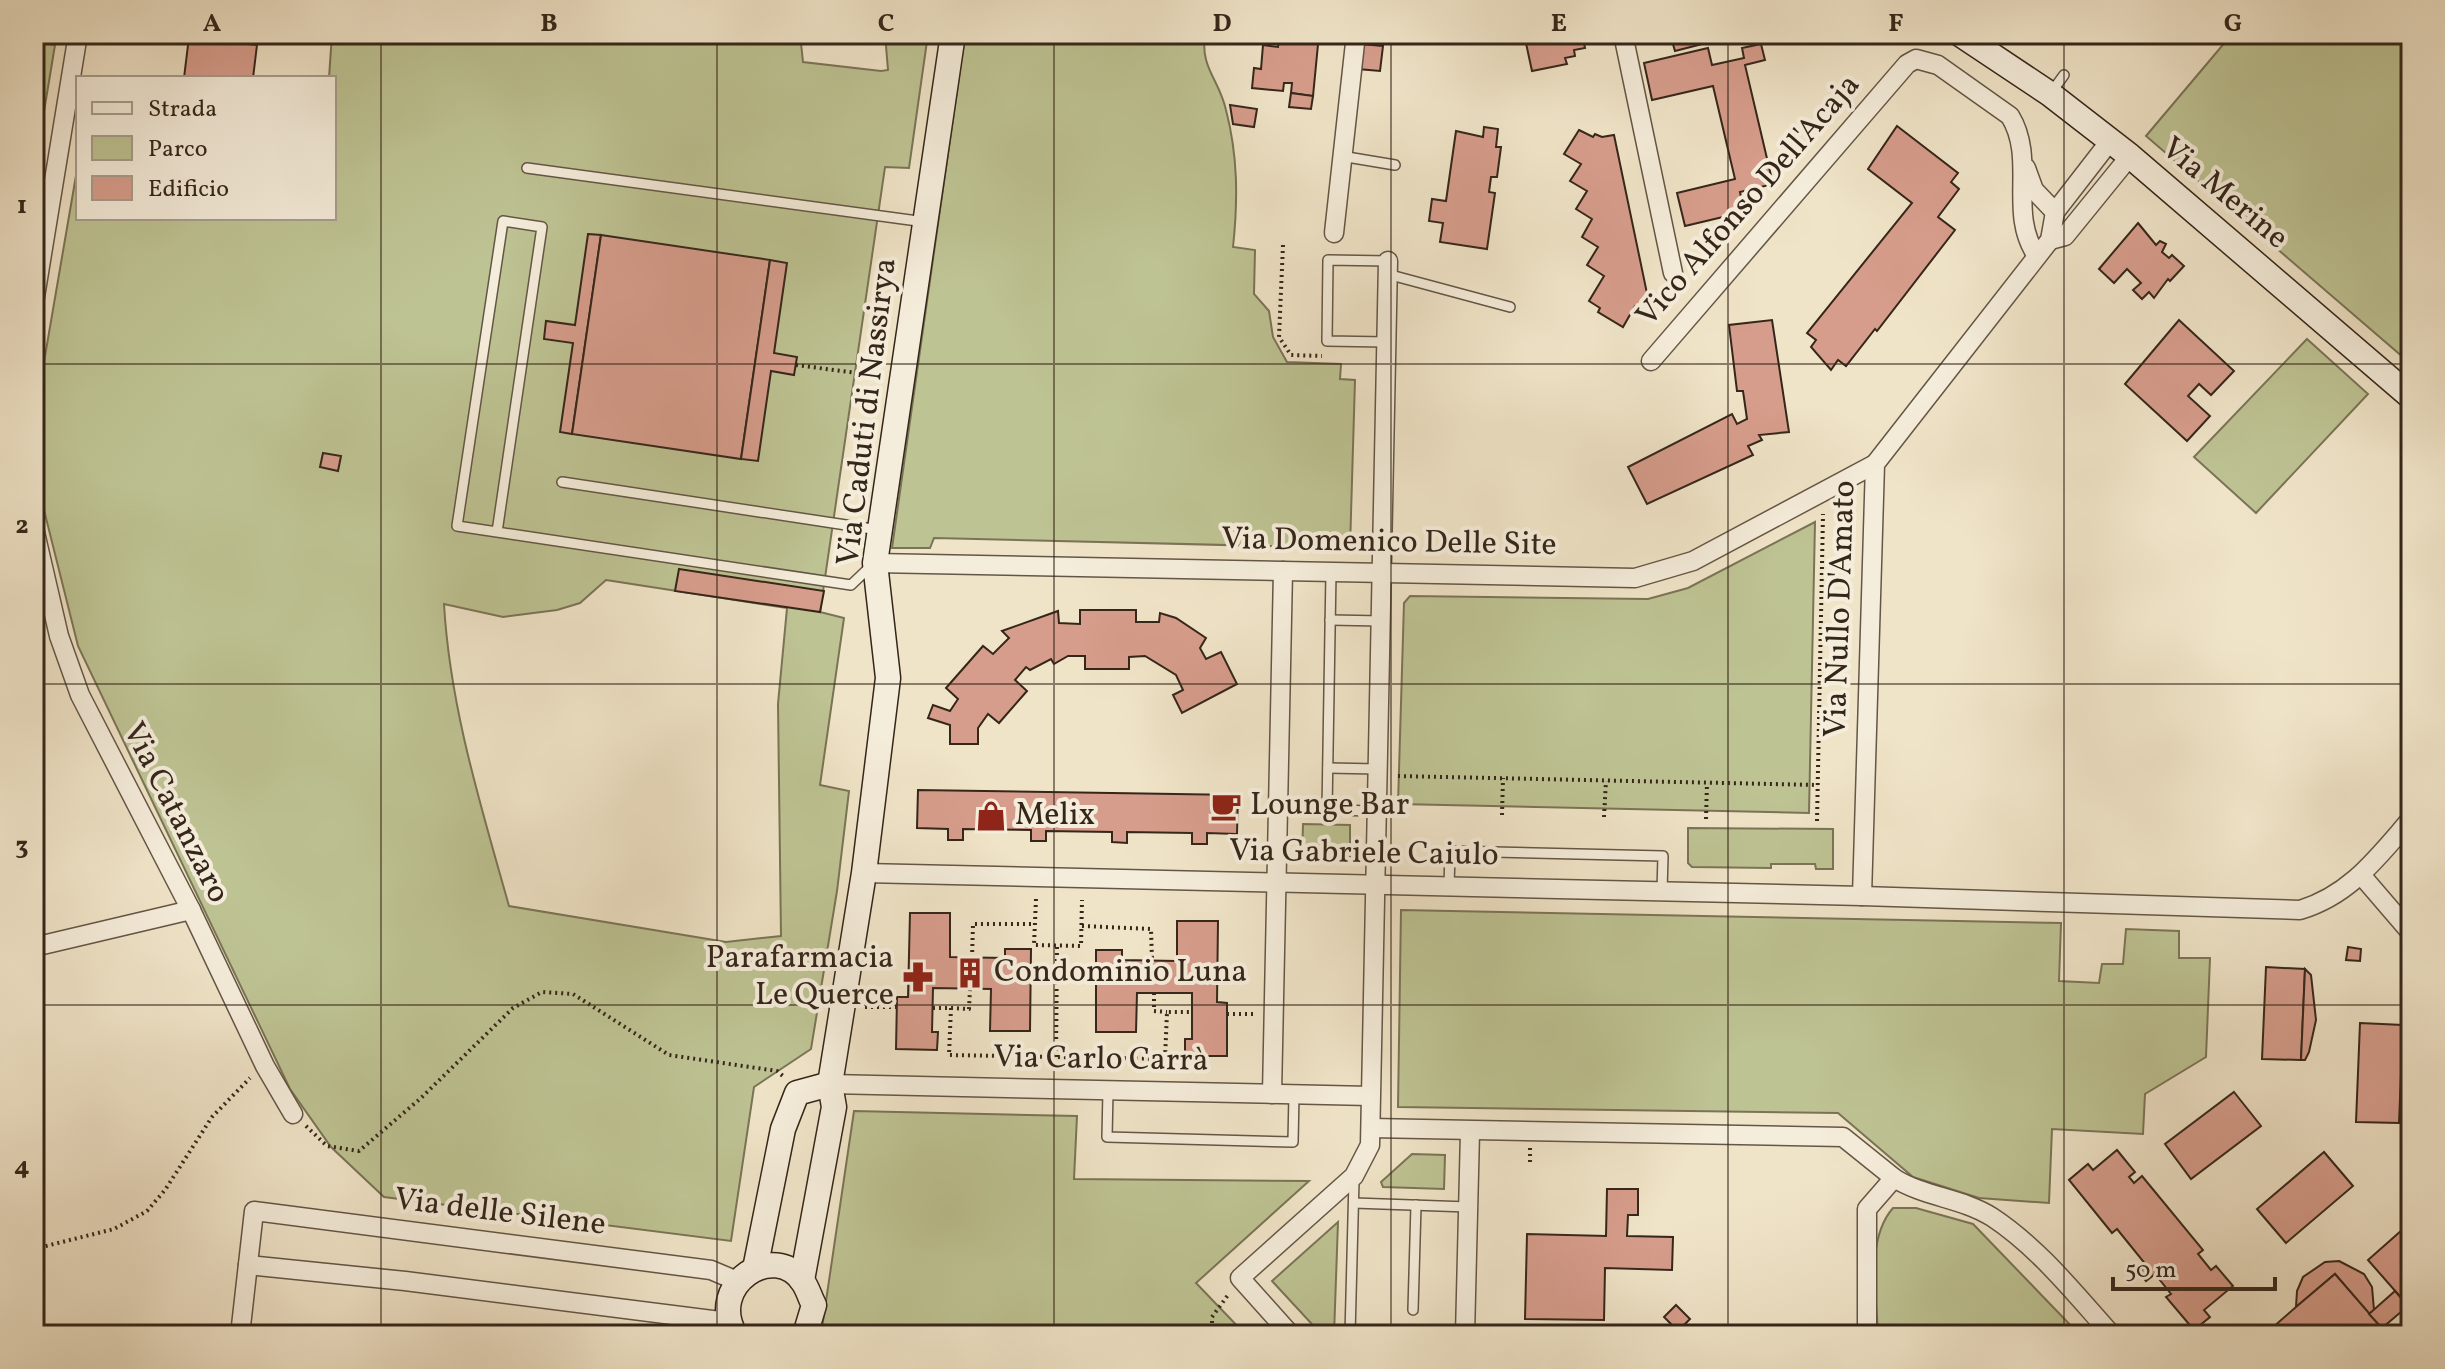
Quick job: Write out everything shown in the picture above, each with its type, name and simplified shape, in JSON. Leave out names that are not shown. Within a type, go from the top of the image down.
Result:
[{"type":"street","points":[[34,303],[78,34]]},
{"type":"street","name":"Via Caduti di Nassirya","points":[[805,1335],[814,1305],[802,1280],[834,1107],[830,1084],[864,873],[888,678],[875,563],[953,34]]},
{"type":"street","points":[[1334,233],[1356,34]]},
{"type":"street","points":[[1623,34],[1673,273]]},
{"type":"street","name":"Via Merine","points":[[1960,34],[2057,84],[2120,148],[2411,397]]},
{"type":"street","name":"Vico Alfonso Dell'Acaja","points":[[1651,361],[1742,252],[1916,59],[1938,65],[2010,116],[2021,141],[2023,227],[2026,240],[2037,256]]},
{"type":"street","name":"Via Nullo D'Amato","points":[[1862,896],[1875,464],[2050,240],[2055,212],[2120,148]]},
{"type":"street","name":"Via Nullo D'Amato","points":[[2050,240],[2065,236],[2120,148]]},
{"type":"street","name":"Vico Alfonso Dell'Acaja","points":[[2023,162],[2034,190],[2055,212]]},
{"type":"street","points":[[1291,1335],[1240,1278],[1354,1176],[1370,1145],[1377,811],[1387,772],[1382,573],[1388,267]]},
{"type":"street","name":"Via Domenico Delle Site","points":[[875,563],[1635,578],[1693,561],[1875,464]]},
{"type":"street","name":"Via Catanzaro","points":[[34,528],[59,636],[80,695],[191,910],[265,1066],[293,1114]]},
{"type":"street","points":[[1272,1094],[1283,571]]},
{"type":"street","name":"Via Gabriele Caiulo","points":[[864,873],[1862,896],[2300,910],[2324,903],[2362,876],[2411,819]]},
{"type":"street","points":[[2362,876],[2411,933]]},
{"type":"street","points":[[34,947],[191,910]]},
{"type":"street","points":[[240,1335],[248,1265],[405,1281],[731,1328],[727,1300],[746,1275],[783,1129],[797,1093],[830,1084]]},
{"type":"street","name":"Via Carlo Carrà","points":[[830,1084],[1370,1096]]},
{"type":"street","points":[[1371,1128],[1843,1137],[1913,1190],[1990,1216],[2034,1250],[2112,1335]]},
{"type":"street","points":[[1465,1335],[1470,1132]]},
{"type":"street","points":[[1867,1335],[1867,1209],[1894,1178]]},
{"type":"street","name":"Via delle Silene","points":[[248,1265],[254,1211],[746,1275]]},
{"type":"street","points":[[746,1275],[772,1266],[788,1270],[802,1280]]},
{"type":"lane","points":[[1341,156],[1395,165]]},
{"type":"lane","points":[[527,168],[925,222]]},
{"type":"lane","points":[[497,532],[542,227],[503,221],[457,526],[497,532],[851,585],[875,563]]},
{"type":"lane","points":[[1386,342],[1327,341],[1328,260],[1388,267],[1510,307]]},
{"type":"lane","points":[[562,482],[879,530]]},
{"type":"lane","points":[[1327,810],[1331,572]]},
{"type":"lane","points":[[1330,620],[1382,621]]},
{"type":"lane","points":[[1328,768],[1387,772]]},
{"type":"lane","points":[[1278,809],[1377,811]]},
{"type":"lane","points":[[1449,887],[1450,851],[1663,856],[1662,891]]},
{"type":"lane","points":[[1108,1091],[1107,1137],[1293,1142],[1294,1094]]},
{"type":"lane","points":[[1350,1335],[1354,1176]]},
{"type":"lane","points":[[1354,1203],[1468,1207]]},
{"type":"lane","points":[[1413,1310],[1416,1205]]},
{"type":"path","points":[[1890,34],[1913,44]]},
{"type":"path","points":[[1283,245],[1279,337],[1291,355],[1333,356]]},
{"type":"path","points":[[796,365],[902,379]]},
{"type":"path","points":[[1817,821],[1823,514]]},
{"type":"path","points":[[1387,772],[1503,778],[1818,785]]},
{"type":"path","points":[[1502,815],[1503,778]]},
{"type":"path","points":[[1604,817],[1606,781]]},
{"type":"path","points":[[1706,819],[1707,783]]},
{"type":"path","points":[[1036,899],[1034,945],[1081,946],[1082,900]]},
{"type":"path","points":[[972,958],[973,924],[1035,924]]},
{"type":"path","points":[[1082,926],[1151,929],[1152,960]]},
{"type":"path","points":[[1056,1057],[1057,945]]},
{"type":"path","points":[[933,1008],[969,1009],[970,989]]},
{"type":"path","points":[[293,1114],[327,1146],[359,1151],[421,1098],[513,1008],[542,992],[573,994],[669,1055],[777,1071],[797,1093]]},
{"type":"path","points":[[1154,993],[1154,1011],[1192,1012]]},
{"type":"path","points":[[865,1007],[897,1007]]},
{"type":"path","points":[[951,1008],[949,1055],[1056,1057],[1165,1059],[1167,1012]]},
{"type":"path","points":[[1227,1014],[1254,1014]]},
{"type":"path","points":[[1066,1057],[1066,1071]]},
{"type":"path","points":[[34,1249],[114,1229],[147,1211],[165,1190],[212,1117],[234,1091],[265,1066]]},
{"type":"path","points":[[1212,1335],[1212,1317],[1240,1278]]},
{"type":"green space","points":[[332,34],[800,34],[803,62],[881,71],[888,70],[885,34],[928,34],[909,168],[885,167],[820,612],[844,618],[820,785],[849,791],[837,891],[811,1049],[754,1087],[731,1241],[384,1197],[331,1147],[290,1089],[78,646],[38,486],[34,465],[34,420],[76,176],[76,220],[336,220],[336,76],[329,76]],"holes":[[[606,580],[787,608],[778,704],[781,936],[726,942],[509,906],[460,719],[447,643],[444,604],[503,617],[557,610],[580,603]]]},
{"type":"green space","points":[[965,34],[1205,34],[1205,56],[1223,99],[1233,144],[1236,195],[1233,247],[1255,250],[1254,294],[1269,311],[1273,337],[1287,362],[1341,364],[1340,379],[1355,380],[1350,548],[934,538],[930,548],[892,548]]},
{"type":"green space","points":[[2232,34],[2411,34],[2411,364],[2146,136]]},
{"type":"green space","points":[[34,42],[55,45],[34,172]]},
{"type":"green space","points":[[2307,339],[2368,394],[2256,513],[2194,457]]},
{"type":"green space","points":[[1815,522],[1809,813],[1398,804],[1404,603],[1410,596],[1648,599],[1688,588]]},
{"type":"green space","points":[[1303,824],[1350,825],[1350,860],[1302,859]]},
{"type":"green space","points":[[1688,828],[1833,829],[1833,869],[1816,869],[1815,864],[1771,864],[1771,868],[1692,867],[1688,863]]},
{"type":"green space","points":[[1401,910],[2061,923],[2059,981],[2099,983],[2102,964],[2123,964],[2126,929],[2179,931],[2179,958],[2210,958],[2206,1057],[2145,1094],[2143,1134],[2052,1129],[2049,1203],[1979,1198],[1913,1177],[1838,1113],[1398,1107]]},
{"type":"green space","points":[[854,1111],[1077,1116],[1074,1179],[1309,1181],[1196,1283],[1246,1335],[821,1335]]},
{"type":"green space","points":[[1412,1154],[1445,1155],[1444,1189],[1383,1187],[1381,1182]]},
{"type":"green space","points":[[1893,1208],[1916,1208],[1973,1224],[2080,1335],[1878,1335],[1876,1252],[1884,1221]]},
{"type":"green space","points":[[1338,1222],[1334,1335],[1322,1335],[1272,1281]]},
{"type":"building","points":[[1231,34],[1284,34],[1283,41],[1299,43],[1300,34],[1319,34],[1313,96],[1291,93],[1292,83],[1284,83],[1283,91],[1252,88],[1254,68],[1261,69],[1263,45],[1278,47],[1279,40]]},
{"type":"building","points":[[1524,34],[1582,34],[1585,48],[1574,50],[1575,56],[1565,58],[1567,64],[1532,71]]},
{"type":"building","points":[[1708,34],[1710,42],[1675,51],[1672,41]]},
{"type":"building","points":[[189,37],[257,45],[253,76],[184,76]]},
{"type":"building","points":[[1361,44],[1383,46],[1380,71],[1358,69]]},
{"type":"building","points":[[1761,44],[1765,60],[1745,65],[1773,184],[1740,192],[1744,212],[1685,226],[1677,193],[1735,179],[1713,86],[1652,100],[1644,63],[1708,48],[1712,65],[1744,58],[1742,48]]},
{"type":"building","points":[[1291,93],[1313,96],[1311,109],[1289,107]]},
{"type":"building","points":[[1230,105],[1257,109],[1254,127],[1233,124]]},
{"type":"building","points":[[1897,126],[1958,173],[1951,182],[1959,189],[1938,217],[1955,230],[1846,366],[1838,360],[1831,370],[1811,347],[1816,340],[1807,333],[1912,203],[1868,169]]},
{"type":"building","points":[[1484,127],[1498,129],[1496,147],[1501,147],[1497,177],[1491,177],[1489,192],[1495,193],[1487,249],[1440,242],[1443,223],[1429,221],[1432,199],[1446,201],[1456,131],[1483,137]]},
{"type":"building","points":[[1579,130],[1593,137],[1595,134],[1602,137],[1614,135],[1649,303],[1635,306],[1623,327],[1598,312],[1600,308],[1589,301],[1604,276],[1587,265],[1598,247],[1582,237],[1592,219],[1576,209],[1587,191],[1570,181],[1581,164],[1564,154]]},
{"type":"building","points":[[2138,223],[2156,245],[2160,241],[2166,244],[2162,252],[2169,258],[2172,255],[2184,266],[2170,281],[2168,279],[2154,298],[2149,292],[2142,299],[2133,290],[2141,283],[2127,269],[2114,283],[2099,269]]},
{"type":"building","points":[[588,234],[601,235],[572,434],[560,432],[573,343],[544,339],[546,321],[575,325]]},
{"type":"building","points":[[601,235],[770,260],[741,459],[572,434]]},
{"type":"building","points":[[770,260],[787,263],[774,353],[797,357],[794,375],[771,371],[758,461],[741,459]]},
{"type":"building","points":[[1772,320],[1789,432],[1759,435],[1762,440],[1748,446],[1753,455],[1647,504],[1628,467],[1732,414],[1737,424],[1747,419],[1743,391],[1737,391],[1729,325]]},
{"type":"building","points":[[2179,320],[2234,371],[2211,395],[2199,384],[2188,396],[2210,416],[2187,441],[2125,384]]},
{"type":"building","points":[[323,453],[341,456],[338,471],[320,467]]},
{"type":"building","points":[[679,569],[824,591],[820,612],[675,591]]},
{"type":"building","points":[[1080,610],[1136,610],[1136,622],[1159,622],[1160,613],[1176,618],[1206,638],[1200,648],[1206,659],[1221,652],[1237,684],[1182,713],[1173,695],[1183,690],[1176,675],[1145,656],[1129,657],[1129,669],[1085,669],[1085,656],[1068,656],[1054,664],[1051,659],[1030,670],[1026,667],[1015,680],[1027,691],[999,723],[988,714],[978,728],[978,744],[950,744],[950,725],[928,718],[933,705],[950,711],[958,699],[946,688],[983,646],[993,654],[1009,638],[1002,631],[1058,611],[1059,623],[1080,624]]},
{"type":"building","points":[[918,790],[1238,795],[1237,834],[1207,833],[1207,844],[1192,844],[1192,833],[1127,832],[1127,843],[1112,842],[1112,832],[1046,831],[1046,841],[1031,841],[1031,830],[963,829],[963,840],[948,840],[948,829],[917,828]]},
{"type":"building","name":"Condominio Luna","points":[[910,913],[950,913],[950,957],[1005,958],[1005,949],[1031,949],[1030,1031],[990,1031],[991,989],[933,988],[932,1032],[938,1032],[937,1050],[896,1049],[897,997],[908,997]]},
{"type":"building","points":[[1177,921],[1218,921],[1217,1002],[1227,1003],[1227,1056],[1185,1056],[1185,1039],[1192,1039],[1192,993],[1137,993],[1136,1032],[1096,1032],[1096,950],[1122,950],[1122,960],[1177,961]]},
{"type":"building","points":[[2348,947],[2361,949],[2360,961],[2346,960]]},
{"type":"building","points":[[2266,967],[2305,969],[2301,1060],[2262,1059]]},
{"type":"building","points":[[2305,969],[2311,975],[2316,1020],[2309,1052],[2305,1060],[2301,1060]]},
{"type":"building","points":[[2360,1023],[2403,1025],[2399,1123],[2356,1122]]},
{"type":"building","points":[[2403,1030],[2411,1030],[2408,1117],[2400,1117]]},
{"type":"building","points":[[2234,1092],[2261,1126],[2191,1179],[2165,1144]]},
{"type":"building","points":[[2117,1150],[2135,1172],[2129,1177],[2134,1183],[2142,1176],[2203,1250],[2198,1254],[2211,1270],[2216,1266],[2233,1286],[2204,1310],[2210,1317],[2194,1330],[2166,1297],[2171,1294],[2155,1274],[2146,1281],[2139,1272],[2147,1266],[2117,1229],[2112,1233],[2069,1180],[2088,1164],[2093,1170]]},
{"type":"building","points":[[2324,1152],[2353,1186],[2286,1243],[2257,1209]]},
{"type":"building","points":[[1607,1189],[1638,1189],[1638,1215],[1628,1215],[1627,1236],[1673,1237],[1672,1270],[1605,1268],[1604,1320],[1525,1319],[1527,1234],[1606,1236]]},
{"type":"building","points":[[2411,1222],[2411,1309],[2368,1260]]},
{"type":"building","points":[[2339,1261],[2364,1274],[2372,1287],[2374,1310],[2369,1314],[2335,1274],[2296,1307],[2297,1291],[2303,1277],[2325,1262]]},
{"type":"building","points":[[2335,1274],[2388,1335],[2264,1335],[2296,1307]]},
{"type":"building","points":[[2395,1291],[2408,1306],[2382,1328],[2369,1314]]},
{"type":"building","points":[[1676,1305],[1690,1319],[1678,1331],[1664,1317]]},
{"type":"building","points":[[428,1325],[468,1331],[468,1335],[410,1335],[411,1328],[427,1330]]},
{"type":"place","name":"Lounge Bar","points":[[1226,806]]},
{"type":"place","name":"Melix","points":[[991,816]]},
{"type":"place","name":"Condominio Luna","points":[[970,973]]},
{"type":"place","name":"Parafarmacia Le Querce","points":[[918,977]]}]
